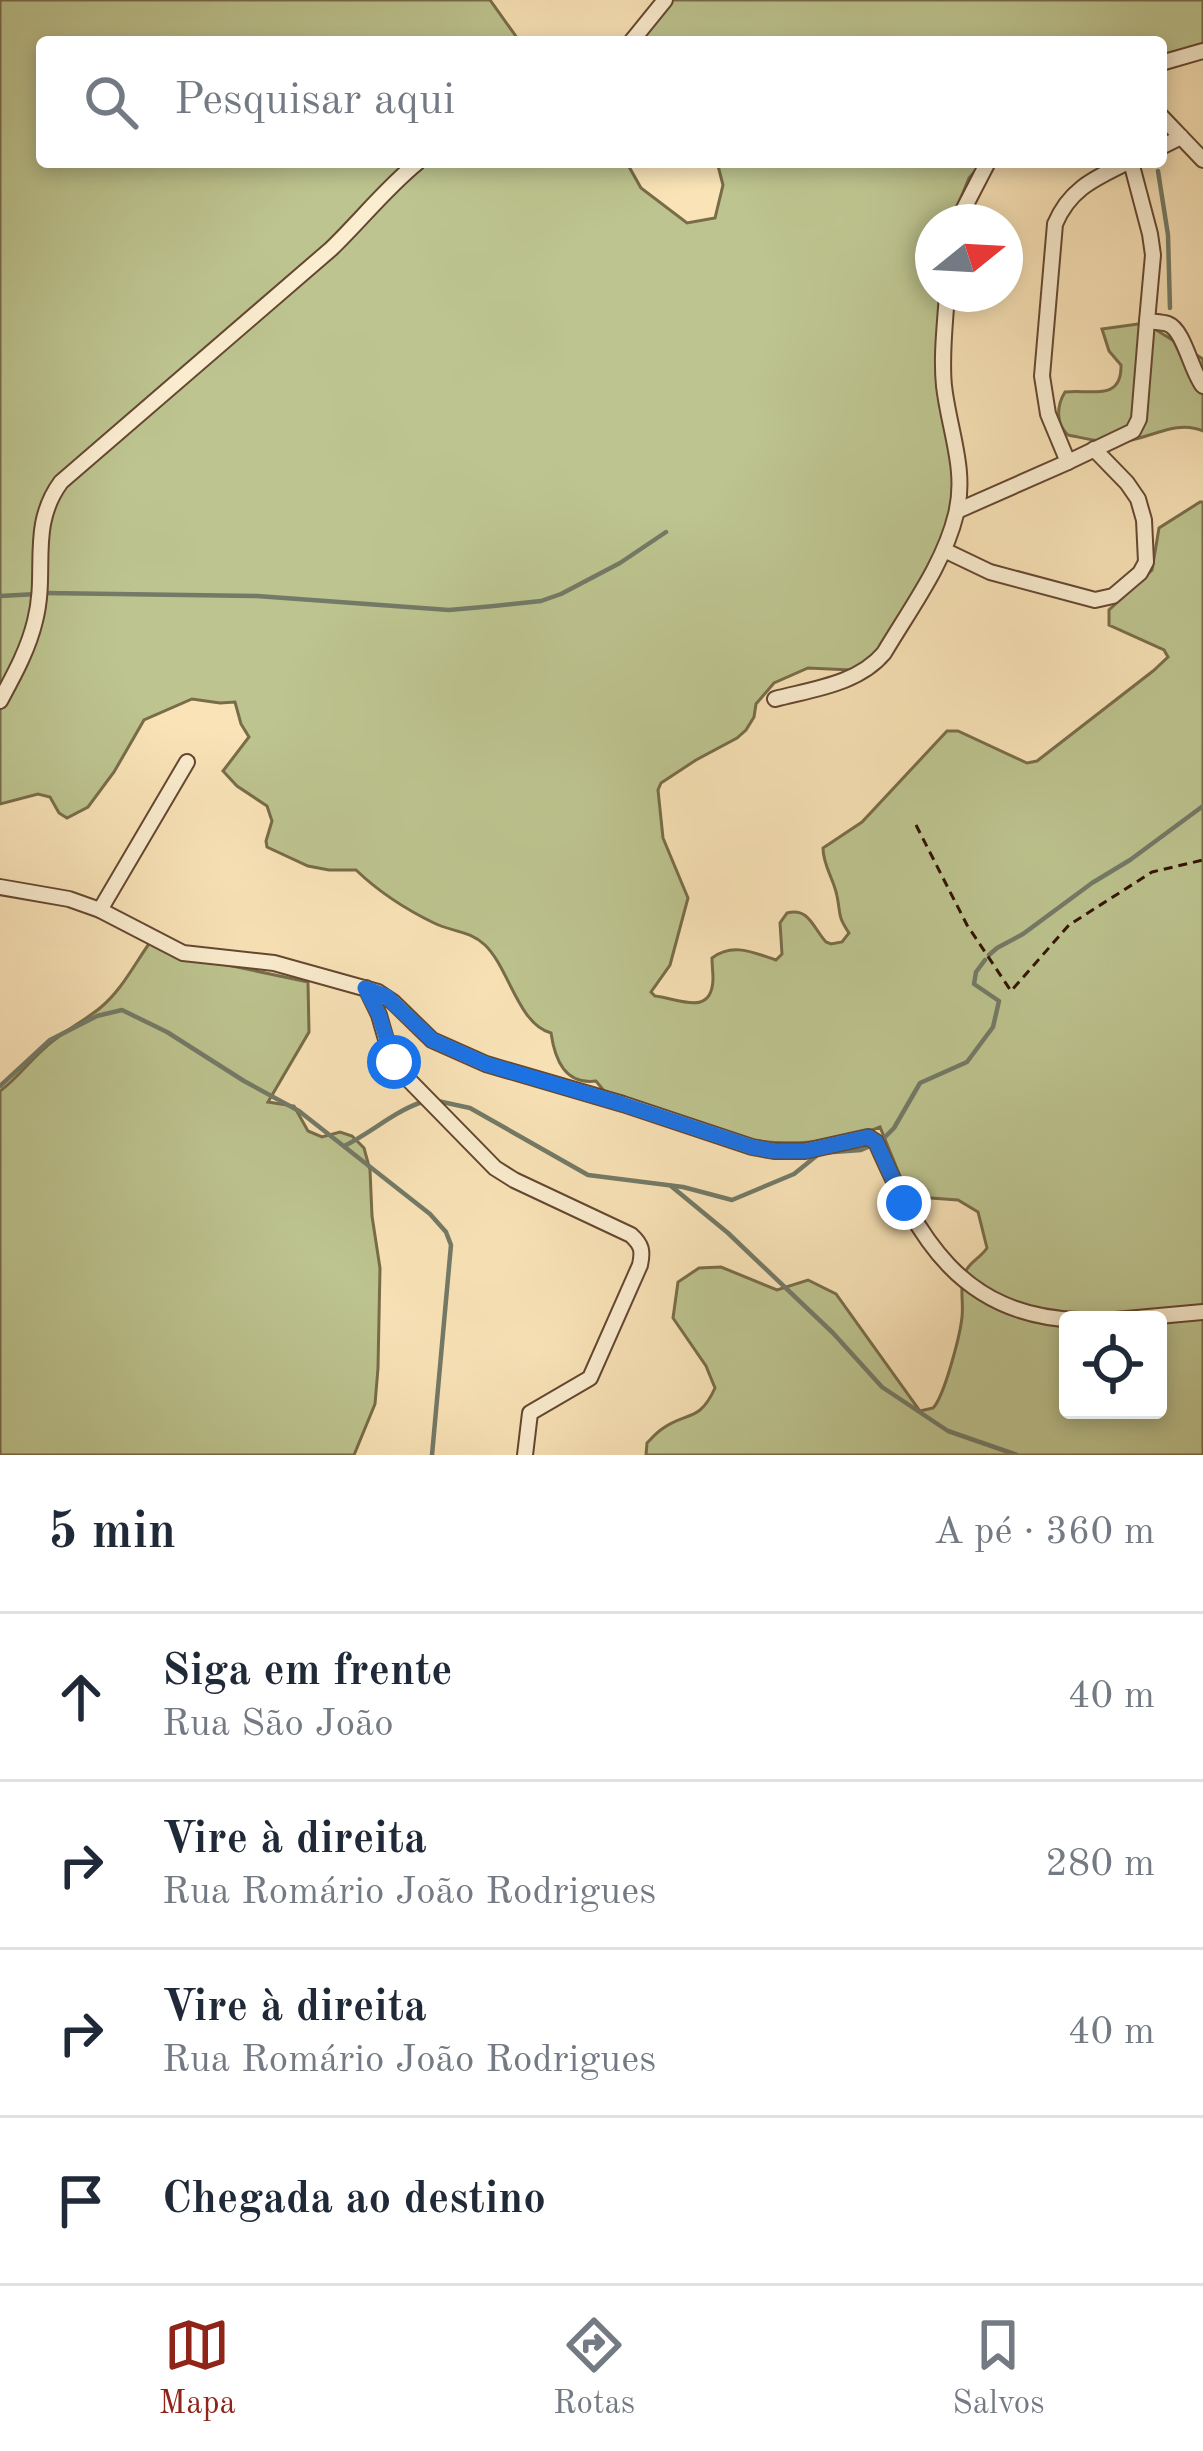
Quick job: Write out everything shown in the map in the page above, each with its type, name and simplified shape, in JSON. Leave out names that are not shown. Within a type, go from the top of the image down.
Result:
[{"type":"street","points":[[636,36],[665,0]]},
{"type":"street","points":[[1167,61],[1203,51]]},
{"type":"street","points":[[1167,122],[1203,160]]},
{"type":"street","points":[[1167,144],[1181,137]]},
{"type":"street","points":[[0,700],[36,621],[42,520],[62,482],[331,249],[411,168]]},
{"type":"street","points":[[966,204],[985,168]]},
{"type":"street","points":[[1068,462],[1048,414],[1042,376],[1055,224],[1085,182],[1116,168]]},
{"type":"street","points":[[957,511],[1128,435],[1137,426],[1153,255],[1132,168]]},
{"type":"street","points":[[775,699],[844,680],[873,666],[944,550],[957,511],[958,457],[942,362],[946,312]]},
{"type":"street","points":[[1148,321],[1176,329],[1203,386]]},
{"type":"street","points":[[944,550],[990,572],[1095,600],[1113,596],[1146,562],[1144,520],[1127,483],[1094,449]]},
{"type":"street","points":[[100,910],[187,762]]},
{"type":"street","points":[[0,887],[69,899],[100,910],[183,952],[274,963],[365,988],[386,996],[432,1040],[486,1064],[752,1147],[806,1151],[863,1136],[872,1138],[919,1230],[956,1272],[1005,1306],[1036,1317],[1059,1319]]},
{"type":"street","points":[[365,988],[403,1074],[496,1168],[640,1243],[640,1265],[590,1378],[530,1413],[525,1455]]},
{"type":"street","points":[[1167,1315],[1203,1312]]},
{"type":"path","points":[[916,825],[968,925],[1011,991],[1069,925],[1152,872],[1203,860]]},
{"type":"green space","points":[[0,0],[490,0],[516,36],[36,36],[36,168],[630,168],[641,188],[687,223],[715,218],[723,185],[719,168],[978,168],[958,204],[915,204],[915,312],[945,312],[955,486],[943,544],[878,658],[851,670],[808,668],[774,683],[737,738],[661,783],[663,838],[688,898],[670,965],[651,992],[700,1002],[711,991],[712,958],[720,953],[744,950],[776,960],[782,954],[780,923],[787,913],[806,916],[826,942],[842,942],[849,933],[823,848],[862,822],[947,731],[958,731],[1027,763],[1037,761],[1153,671],[1168,657],[1164,650],[1109,625],[1109,610],[1152,570],[1159,528],[1203,502],[1203,1455],[646,1455],[647,1443],[654,1436],[698,1412],[715,1388],[706,1366],[673,1318],[678,1282],[699,1268],[721,1267],[777,1290],[808,1280],[836,1294],[920,1411],[933,1408],[958,1338],[964,1274],[987,1248],[978,1212],[958,1200],[917,1197],[900,1176],[880,1127],[830,1140],[756,1141],[689,1123],[605,1092],[596,1081],[569,1075],[555,1052],[551,1033],[530,1019],[493,955],[479,940],[413,912],[356,870],[308,866],[267,847],[272,821],[267,806],[223,771],[249,737],[235,702],[192,699],[144,720],[88,807],[67,818],[50,797],[38,794],[0,804]]},
{"type":"green space","points":[[671,0],[1203,0],[1203,45],[1167,57],[1167,36],[645,36]]},
{"type":"green space","points":[[1145,323],[1203,359],[1203,431],[1181,427],[1117,442],[1068,435],[1059,414],[1065,392],[1111,389],[1120,377],[1121,365],[1109,351],[1102,329]]},
{"type":"green space","points":[[151,941],[189,957],[308,982],[309,1032],[268,1102],[294,1106],[308,1131],[322,1137],[340,1132],[352,1136],[364,1148],[370,1170],[380,1268],[378,1368],[375,1404],[354,1455],[0,1455],[0,1091],[47,1046],[108,1001]]},
{"type":"waterway","points":[[1158,171],[1168,235],[1170,308]]},
{"type":"waterway","points":[[45,593],[257,596],[449,610],[494,606],[561,594],[666,532]]},
{"type":"waterway","points":[[0,596],[37,594]]},
{"type":"waterway","points":[[989,955],[1203,806]]},
{"type":"waterway","points":[[881,1141],[920,1083],[967,1062],[993,1027],[999,1001],[974,984],[985,960]]},
{"type":"waterway","points":[[0,1086],[50,1040],[97,1016],[122,1010],[299,1111],[430,1214],[451,1245],[432,1455]]},
{"type":"waterway","points":[[433,1100],[470,1108],[588,1175],[683,1187],[732,1200],[794,1174],[820,1153],[870,1146]]},
{"type":"waterway","points":[[344,1146],[422,1102]]},
{"type":"waterway","points":[[671,1186],[833,1333],[882,1387],[948,1431],[1017,1455]]},
{"type":"route","points":[[394,1062],[365,988],[386,996],[432,1040],[486,1064],[752,1147],[806,1151],[868,1137],[876,1142],[904,1203]]}]
